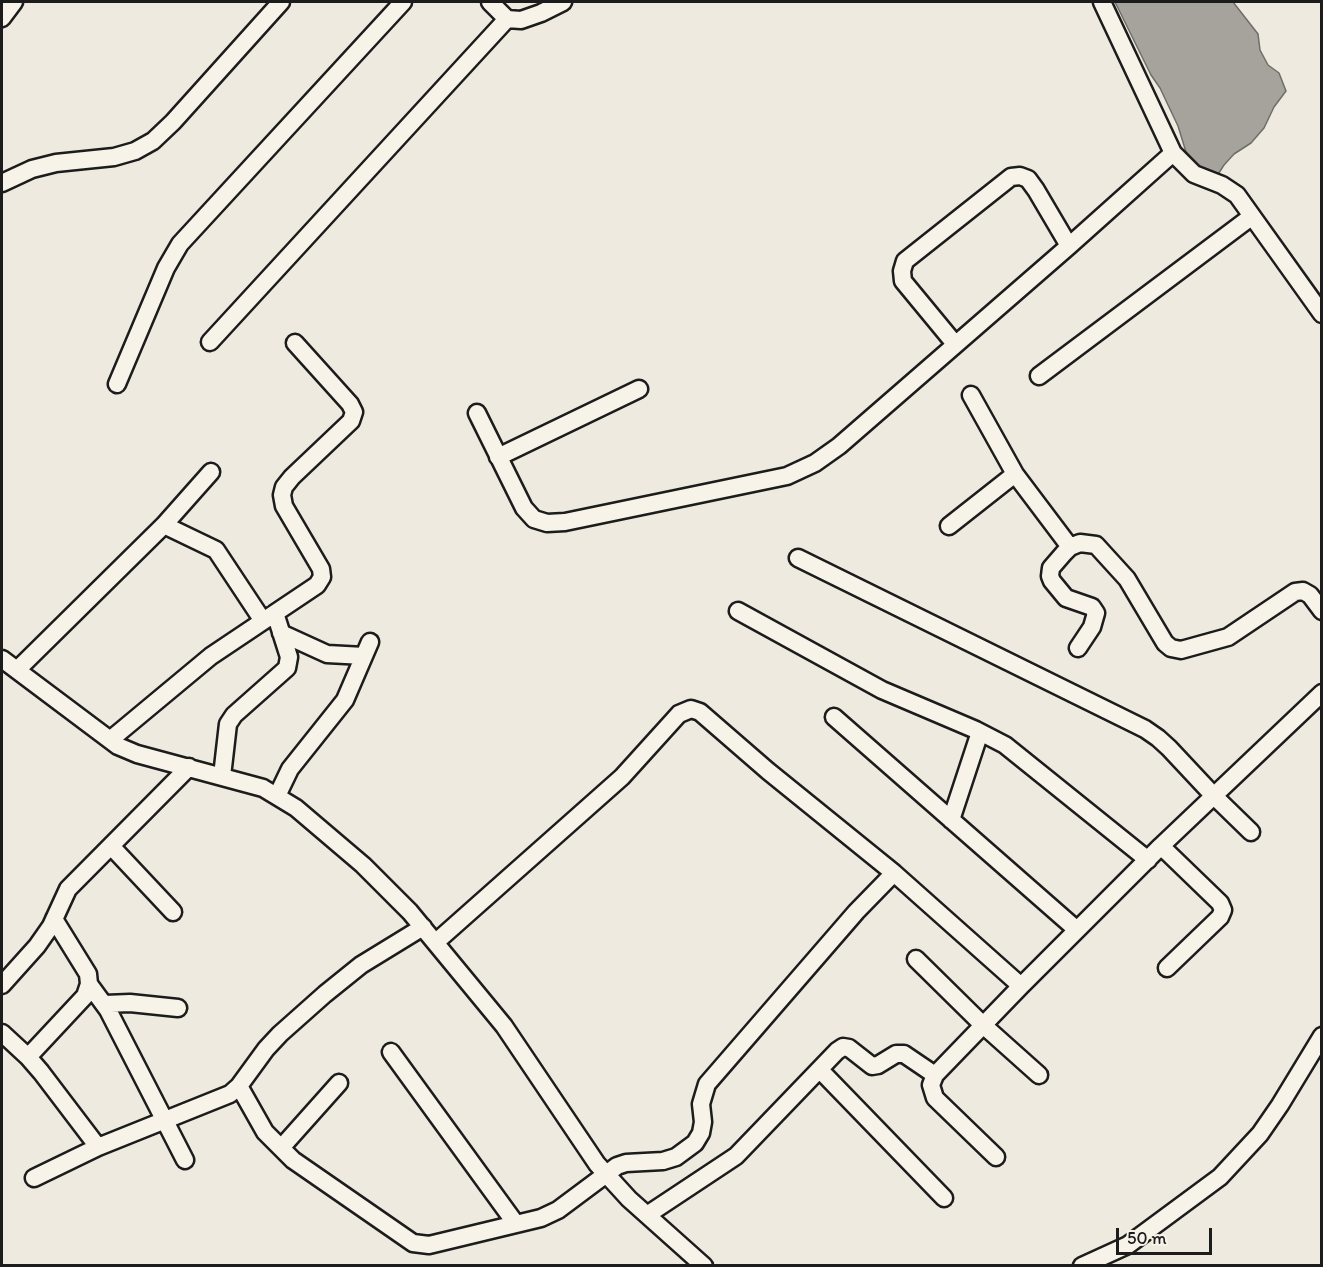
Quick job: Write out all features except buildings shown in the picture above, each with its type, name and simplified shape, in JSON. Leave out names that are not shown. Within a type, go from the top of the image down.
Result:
[{"type":"street","points":[[2,18],[14,2]]},
{"type":"street","points":[[2,183],[32,169],[56,163],[114,157],[135,151],[153,141],[173,122],[281,2]]},
{"type":"street","points":[[117,384],[166,268],[180,244],[403,2]]},
{"type":"street","points":[[490,2],[507,19],[521,20],[563,2]]},
{"type":"street","points":[[1102,2],[1173,153],[1194,174],[1230,189],[1322,314]]},
{"type":"street","points":[[210,342],[507,19]]},
{"type":"street","points":[[477,413],[524,508],[534,519],[547,523],[565,522],[787,476],[815,463],[839,446],[1173,153]]},
{"type":"street","points":[[955,344],[903,281],[902,271],[905,261],[1011,177],[1020,176],[1028,179],[1036,190],[1069,246]]},
{"type":"street","points":[[1039,376],[1251,217]]},
{"type":"street","points":[[110,740],[211,656],[317,585],[322,577],[321,569],[284,506],[282,495],[284,487],[292,477],[351,421],[354,412],[350,404],[295,343]]},
{"type":"street","points":[[498,457],[639,389]]},
{"type":"street","points":[[971,395],[1015,474],[1070,547]]},
{"type":"street","points":[[17,670],[164,525],[211,472]]},
{"type":"street","points":[[949,526],[1015,474]]},
{"type":"street","points":[[164,525],[216,550],[281,633],[289,657],[287,668],[234,715],[228,724],[222,776]]},
{"type":"street","points":[[1078,648],[1092,627],[1096,613],[1092,607],[1066,598],[1052,582],[1050,576],[1051,568],[1070,547],[1080,543],[1096,545],[1126,579],[1165,643],[1171,648],[1180,650],[1228,637],[1295,592],[1303,591],[1310,595],[1322,611]]},
{"type":"street","points":[[798,558],[1145,729],[1169,748],[1251,832]]},
{"type":"street","points":[[738,611],[882,690],[1005,745],[1148,860]]},
{"type":"street","points":[[277,796],[290,769],[345,700],[367,649],[327,654],[281,633]]},
{"type":"street","points":[[2,659],[110,740],[137,754],[263,788],[296,808],[363,865],[423,927],[504,1026],[606,1174],[647,1215],[704,1266]]},
{"type":"street","points":[[996,1156],[935,1098],[931,1085],[935,1075],[1161,846],[1322,693]]},
{"type":"street","points":[[436,942],[622,777],[679,714],[691,709],[700,712],[768,771],[894,873],[1021,986]]},
{"type":"street","points":[[834,717],[1077,930]]},
{"type":"street","points":[[951,820],[980,732]]},
{"type":"street","points":[[2,986],[37,946],[54,919],[68,889],[189,767]]},
{"type":"street","points":[[111,846],[173,912]]},
{"type":"street","points":[[1161,846],[1220,903],[1223,910],[1220,917],[1167,968]]},
{"type":"street","points":[[239,1086],[265,1132],[281,1148],[413,1243],[429,1245],[541,1218],[558,1210],[606,1174],[626,1163],[663,1161],[676,1157],[695,1143],[701,1133],[703,1122],[701,1104],[707,1084],[856,912],[894,873]]},
{"type":"street","points":[[28,1057],[85,996],[89,984],[88,974],[54,919]]},
{"type":"street","points":[[34,1178],[98,1147],[230,1094],[280,1034],[325,994],[361,965],[423,927]]},
{"type":"street","points":[[916,959],[1039,1075]]},
{"type":"street","points":[[89,984],[105,1004],[185,1160]]},
{"type":"street","points":[[105,1004],[130,1003],[178,1008]]},
{"type":"street","points":[[2,1034],[28,1057],[98,1147]]},
{"type":"street","points":[[1082,1266],[1128,1245],[1220,1177],[1260,1134],[1322,1036]]},
{"type":"street","points":[[647,1215],[736,1156],[843,1047],[849,1047],[872,1066],[896,1054],[904,1054],[935,1075]]},
{"type":"street","points":[[391,1052],[516,1224]]},
{"type":"street","points":[[820,1070],[944,1198]]},
{"type":"street","points":[[281,1148],[339,1083]]},
{"type":"shaded area","points":[[1115,2],[1233,2],[1258,34],[1260,50],[1268,65],[1279,73],[1286,91],[1274,107],[1264,128],[1251,143],[1234,154],[1217,176],[1200,167],[1186,152],[1178,126]]}]
